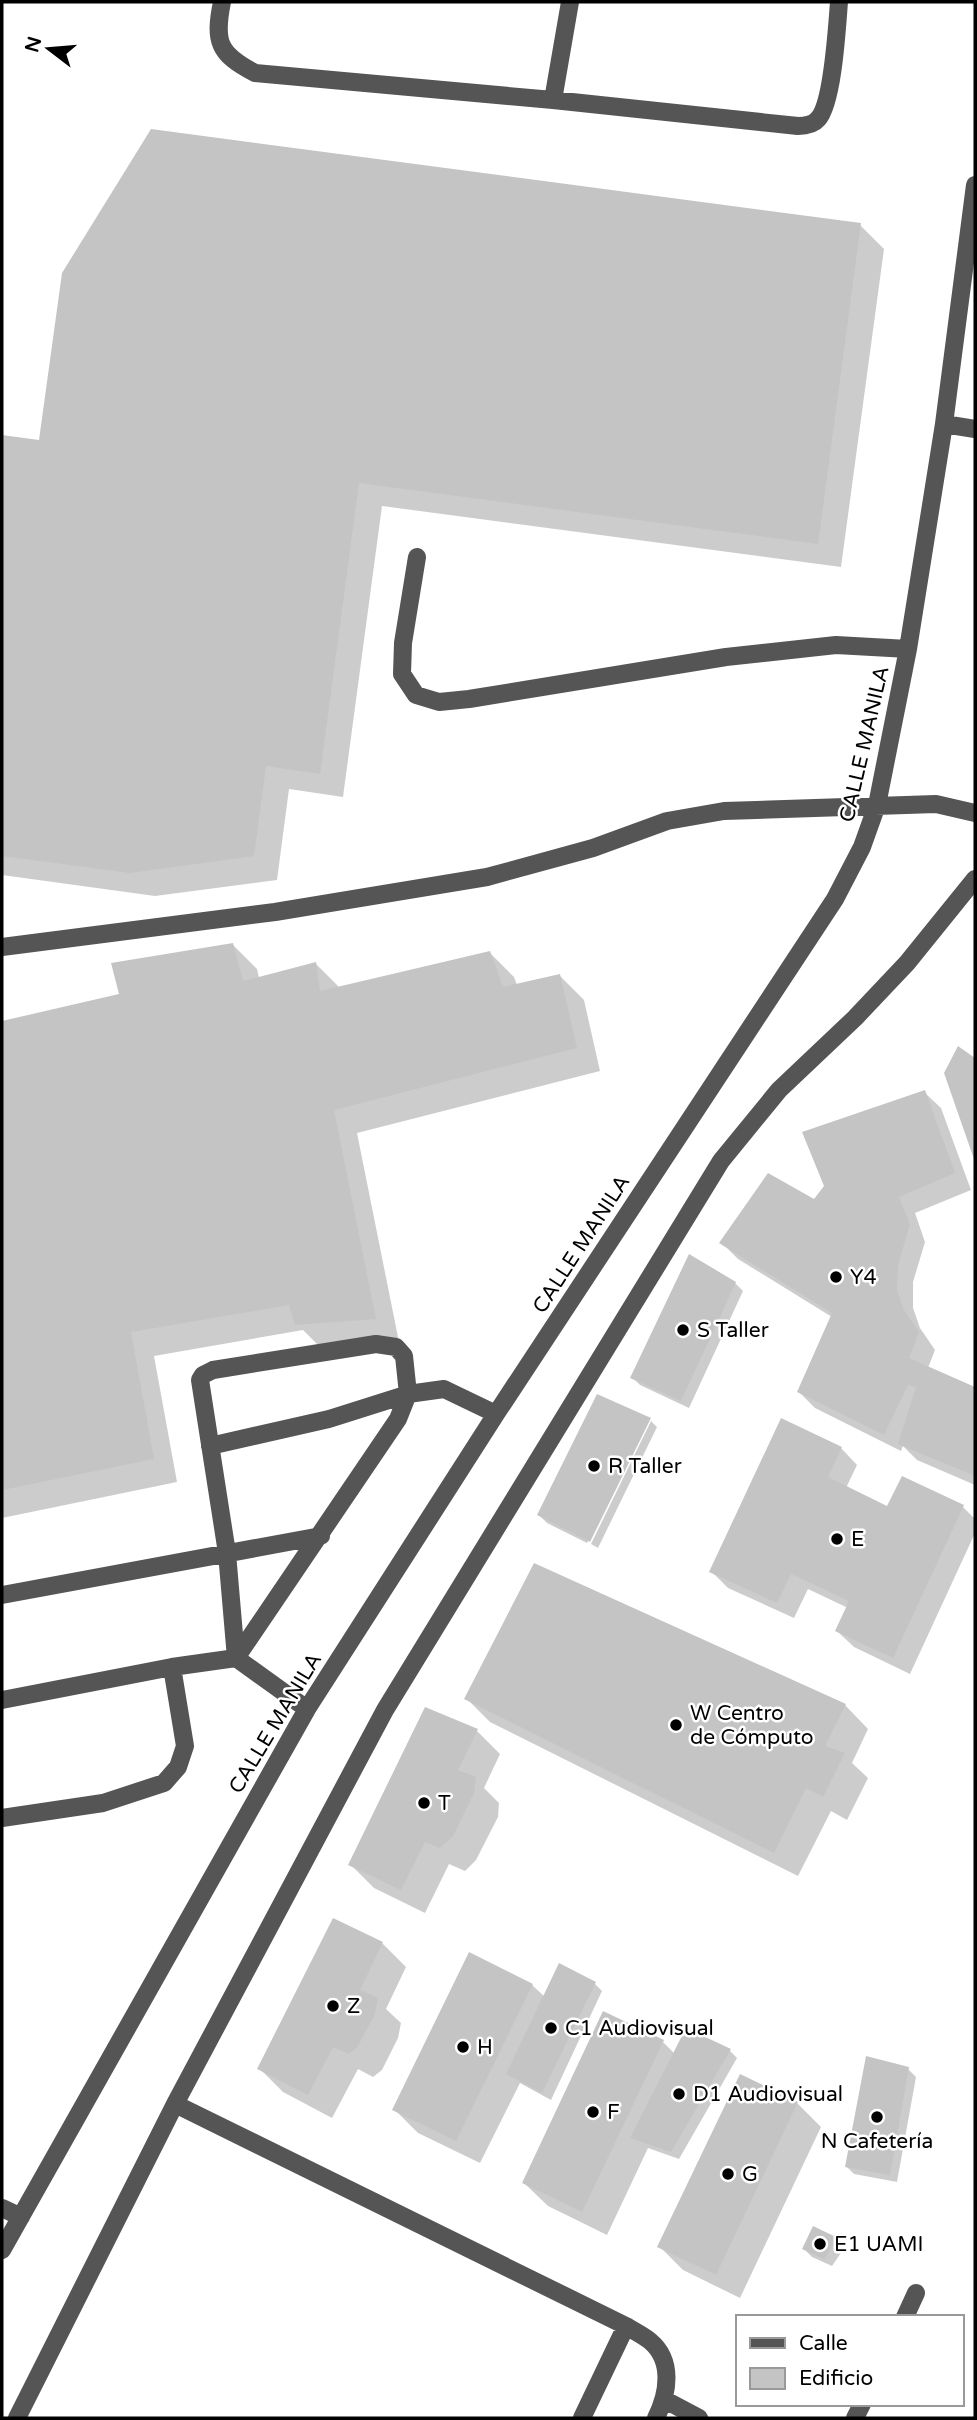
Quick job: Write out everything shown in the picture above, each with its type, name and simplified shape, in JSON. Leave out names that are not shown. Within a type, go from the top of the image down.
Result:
[{"type":"street","points":[[222,2],[217,29],[224,50],[236,63],[255,73],[798,126],[809,125],[818,119],[826,103],[839,2]]},
{"type":"street","points":[[553,100],[570,2]]},
{"type":"street","name":"CALLE MANILA","points":[[2,2250],[307,1709],[496,1414],[835,899],[862,847],[877,805],[908,649],[944,424],[975,185]]},
{"type":"street","points":[[944,424],[975,429]]},
{"type":"street","points":[[416,557],[403,643],[402,674],[416,695],[439,702],[726,657],[836,645],[908,649]]},
{"type":"street","points":[[2,947],[275,912],[487,877],[593,848],[667,821],[724,811],[936,804],[975,813]]},
{"type":"street","points":[[17,2418],[175,2104],[385,1710],[721,1161],[779,1090],[907,963],[975,878]]},
{"type":"street","points":[[384,1344],[396,1347],[404,1356],[408,1394],[391,1430],[236,1658],[227,1553],[200,1388],[203,1375],[213,1370],[384,1344]]},
{"type":"street","points":[[210,1446],[329,1419],[408,1394],[444,1389],[496,1414]]},
{"type":"street","points":[[2,1595],[321,1536]]},
{"type":"street","points":[[2,1700],[172,1667],[236,1658],[307,1709]]},
{"type":"street","points":[[2,1818],[103,1803],[164,1783],[178,1767],[186,1746],[172,1667]]},
{"type":"street","points":[[175,2104],[626,2326],[652,2343],[667,2367],[665,2400],[656,2418]]},
{"type":"street","points":[[2,2208],[21,2217]]},
{"type":"street","points":[[906,2315],[916,2293]]},
{"type":"street","points":[[582,2418],[626,2326]]},
{"type":"street","points":[[665,2400],[699,2418]]},
{"type":"building","points":[[151,129],[861,223],[818,544],[359,483],[320,774],[266,766],[254,856],[130,873],[2,856],[2,435],[39,440],[62,273]]},
{"type":"building","points":[[233,943],[243,981],[316,962],[320,991],[490,951],[503,987],[560,974],[577,1048],[334,1110],[376,1319],[295,1325],[289,1305],[131,1332],[154,1459],[2,1490],[2,1021],[119,994],[111,963]]},
{"type":"building","points":[[958,1046],[975,1058],[975,1162],[944,1073]]},
{"type":"building","name":"Y4","points":[[925,1090],[955,1173],[899,1197],[910,1224],[898,1265],[897,1290],[904,1310],[919,1332],[909,1358],[975,1387],[975,1476],[898,1444],[916,1387],[908,1385],[884,1435],[797,1392],[832,1313],[719,1243],[768,1173],[814,1199],[824,1186],[802,1132]]},
{"type":"building","name":"S Taller","points":[[689,1254],[736,1282],[681,1401],[630,1378]]},
{"type":"building","name":"R Taller","points":[[597,1394],[651,1418],[590,1542],[537,1515]]},
{"type":"building","name":"E","points":[[781,1418],[842,1447],[828,1477],[887,1506],[902,1476],[964,1505],[893,1658],[835,1631],[849,1601],[791,1574],[777,1603],[709,1572]]},
{"type":"building","name":"W Centro de Cómputo","points":[[534,1563],[846,1704],[825,1746],[845,1753],[823,1797],[806,1788],[774,1853],[464,1699]]},
{"type":"building","name":"T","points":[[425,1707],[478,1729],[458,1770],[476,1777],[474,1793],[453,1836],[440,1848],[425,1842],[401,1890],[348,1865]]},
{"type":"building","name":"Z","points":[[333,1918],[383,1942],[360,1990],[378,1998],[375,2014],[358,2046],[349,2054],[333,2047],[308,2095],[257,2069]]},
{"type":"building","name":"H","points":[[469,1952],[533,1984],[456,2141],[392,2110]]},
{"type":"building","name":"C1 Audiovisual","points":[[559,1963],[596,1982],[542,2093],[506,2074]]},
{"type":"building","name":"F","points":[[603,2011],[664,2040],[582,2212],[522,2183]]},
{"type":"building","name":"D1 Audiovisual","points":[[686,2028],[731,2049],[671,2152],[630,2138]]},
{"type":"building","name":"N Cafetería","points":[[866,2056],[909,2067],[890,2175],[845,2167]]},
{"type":"building","name":"G","points":[[740,2074],[798,2102],[716,2275],[657,2247]]},
{"type":"building","name":"E1 UAMI","points":[[813,2226],[838,2238],[824,2259],[802,2249]]},
{"type":"place","name":"Y4","points":[[836,1277]]},
{"type":"place","name":"S Taller","points":[[683,1330]]},
{"type":"place","name":"R Taller","points":[[594,1466]]},
{"type":"place","name":"E","points":[[837,1539]]},
{"type":"place","name":"W Centro de Cómputo","points":[[676,1725]]},
{"type":"place","name":"T","points":[[424,1803]]},
{"type":"place","name":"Z","points":[[333,2006]]},
{"type":"place","name":"C1 Audiovisual","points":[[551,2028]]},
{"type":"place","name":"H","points":[[463,2047]]},
{"type":"place","name":"D1 Audiovisual","points":[[679,2094]]},
{"type":"place","name":"F","points":[[593,2112]]},
{"type":"place","name":"N Cafetería","points":[[877,2117]]},
{"type":"place","name":"G","points":[[728,2174]]},
{"type":"place","name":"E1 UAMI","points":[[820,2244]]}]
